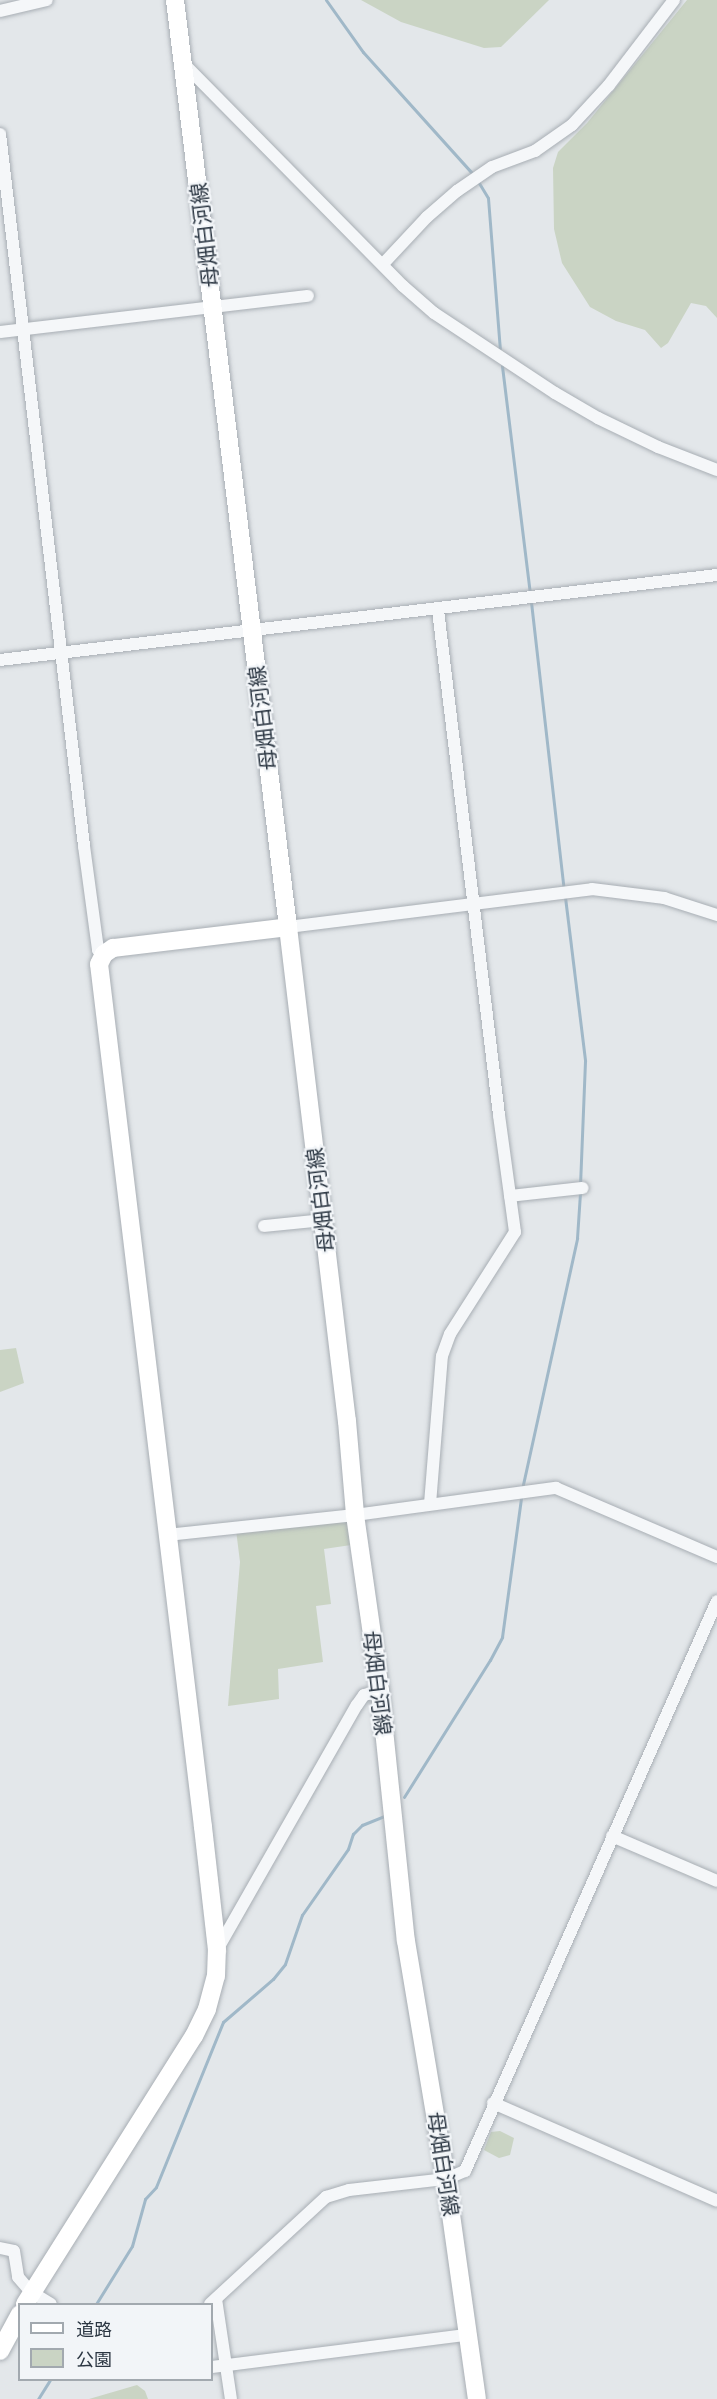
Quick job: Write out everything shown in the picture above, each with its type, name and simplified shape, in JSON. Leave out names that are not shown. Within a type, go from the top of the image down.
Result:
[{"type":"main road","name":"母畑白河線","points":[[175,0],[253,630],[323,1220],[355,1515],[380,1692],[406,1941],[446,2179],[466,2335],[477,2399]]},
{"type":"main road","points":[[28,2298],[194,2036],[207,2009],[216,1976],[217,1950],[99,964],[104,954],[112,948],[288,927]]},
{"type":"main road","points":[[0,2351],[18,2318]]},
{"type":"street","points":[[0,11],[48,0]]},
{"type":"street","points":[[383,264],[427,217],[457,191],[492,167],[535,151],[572,125],[609,85],[674,0]]},
{"type":"street","points":[[184,64],[434,313],[555,393],[658,447],[717,470]]},
{"type":"street","points":[[0,134],[98,950],[104,954]]},
{"type":"street","points":[[0,332],[308,296]]},
{"type":"street","points":[[0,660],[438,610],[717,575]]},
{"type":"street","points":[[429,1504],[442,1356],[450,1334],[514,1237],[438,610]]},
{"type":"street","points":[[288,927],[592,889],[664,898],[717,915]]},
{"type":"street","points":[[510,1196],[584,1188]]},
{"type":"street","points":[[264,1226],[323,1220]]},
{"type":"street","points":[[167,1535],[355,1515],[556,1488],[717,1557]]},
{"type":"street","points":[[231,2399],[227,2365],[213,2302],[326,2197],[349,2190],[446,2179],[465,2171],[493,2103],[717,1600]]},
{"type":"street","points":[[217,1950],[357,1705],[364,1695],[380,1692]]},
{"type":"street","points":[[612,1836],[717,1881]]},
{"type":"street","points":[[493,2103],[717,2201]]},
{"type":"street","points":[[0,2248],[14,2251],[18,2277],[28,2298],[47,2303]]},
{"type":"street","points":[[213,2367],[466,2335]]},
{"type":"green space","points":[[361,0],[549,0],[501,47],[484,48],[401,22]]},
{"type":"green space","points":[[687,0],[717,0],[717,318],[706,306],[691,303],[668,343],[661,348],[645,330],[616,321],[590,307],[562,263],[554,229],[553,168],[558,152],[587,123]]},
{"type":"green space","points":[[16,1348],[24,1383],[0,1392],[0,1350]]},
{"type":"green space","points":[[349,1518],[351,1545],[324,1549],[331,1604],[316,1606],[323,1662],[278,1669],[279,1699],[228,1706],[240,1562],[236,1530]]},
{"type":"green space","points":[[500,2131],[514,2138],[510,2155],[499,2158],[484,2150],[491,2132]]},
{"type":"green space","points":[[137,2385],[145,2391],[148,2399],[89,2399]]},
{"type":"waterway","points":[[326,0],[363,52],[473,174]]},
{"type":"waterway","points":[[479,183],[488,198],[500,349]]},
{"type":"waterway","points":[[502,366],[530,595]]},
{"type":"waterway","points":[[531,602],[564,890]]},
{"type":"waterway","points":[[565,897],[585,1061],[580,1185]]},
{"type":"waterway","points":[[522,1489],[577,1238],[580,1193]]},
{"type":"waterway","points":[[404,1797],[502,1637],[521,1498]]},
{"type":"waterway","points":[[97,2303],[132,2246],[145,2199],[156,2187],[223,2022],[273,1979],[285,1964],[302,1915],[348,1849],[353,1834],[362,1825],[387,1815]]},
{"type":"waterway","points":[[38,2399],[49,2381]]}]
